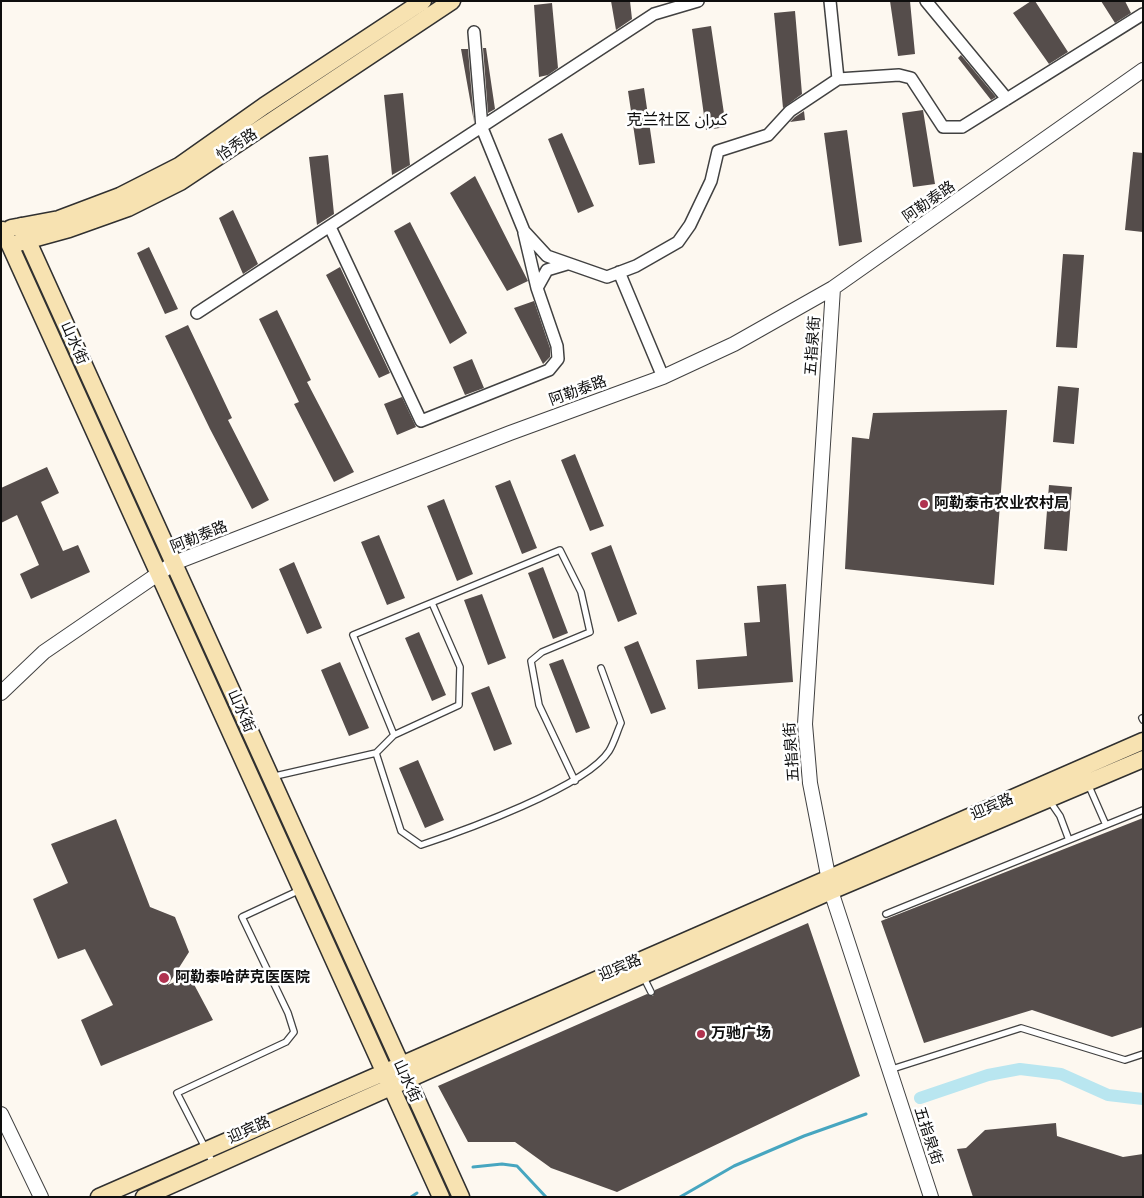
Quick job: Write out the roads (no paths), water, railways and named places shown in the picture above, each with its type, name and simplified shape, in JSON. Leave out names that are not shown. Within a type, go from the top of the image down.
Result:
[{"type":"main road","name":"恰秀路","points":[[24,234],[120,196],[179,166],[264,106],[423,1]]},
{"type":"main road","name":"恰秀路","points":[[4,238],[128,208],[180,182],[452,1]]},
{"type":"main road","name":"山水街","points":[[24,234],[460,1197]]},
{"type":"main road","name":"山水街","points":[[4,238],[159,574],[441,1197]]},
{"type":"main road","name":"迎宾路","points":[[99,1197],[399,1064],[1084,775],[1143,741]]},
{"type":"main road","name":"迎宾路","points":[[1084,775],[1143,759]]},
{"type":"main road","name":"迎宾路","points":[[144,1197],[642,974],[829,884]]},
{"type":"street","points":[[197,313],[654,14],[698,1]]},
{"type":"street","points":[[830,1],[838,79]]},
{"type":"street","points":[[926,1],[1007,99]]},
{"type":"street","points":[[524,231],[547,256],[607,277],[636,266],[678,242],[690,225],[711,181],[718,152],[768,135],[790,111],[838,79],[899,75],[911,78],[943,127],[962,127],[1143,14]]},
{"type":"street","points":[[330,227],[422,421],[549,370],[558,359],[557,346],[537,288],[524,231],[482,128],[474,32]]},
{"type":"street","name":"阿勒泰路","points":[[1,693],[44,652],[174,564],[510,433],[663,377],[734,344],[833,288],[1143,70]]},
{"type":"street","points":[[537,288],[547,270],[567,264]]},
{"type":"street","points":[[619,272],[663,377]]},
{"type":"street","name":"五指泉街","points":[[833,288],[805,724],[810,783],[829,884],[931,1197]]},
{"type":"street","points":[[1,1114],[41,1197]]},
{"type":"lane","points":[[394,735],[353,635],[560,550],[581,592],[590,632],[542,652],[531,661],[539,705],[575,781]]},
{"type":"lane","points":[[271,777],[376,752],[394,735],[459,705],[460,667],[432,603]]},
{"type":"lane","points":[[376,752],[401,831],[421,845],[460,832],[575,781],[609,752],[621,723],[601,668]]},
{"type":"lane","points":[[1084,775],[1106,825]]},
{"type":"lane","points":[[1045,792],[1060,816],[1069,840]]},
{"type":"lane","points":[[886,914],[1143,810]]},
{"type":"lane","points":[[214,1165],[204,1150],[177,1093],[286,1042],[294,1032],[288,1013],[242,917],[317,880]]},
{"type":"lane","points":[[642,974],[650,992]]},
{"type":"lane","points":[[890,1070],[1021,1028],[1125,1060],[1143,1054]]},
{"type":"waterway","points":[[920,1098],[988,1075],[1020,1069],[1061,1074],[1108,1095],[1143,1099]]},
{"type":"waterway","points":[[680,1197],[734,1166],[804,1136],[866,1114]]},
{"type":"waterway","points":[[473,1167],[502,1164],[517,1166],[546,1197]]},
{"type":"waterway","points":[[411,1197],[417,1193]]},
{"type":"place","name":"阿勒泰市农业农村局","points":[[924,504]]},
{"type":"place","name":"阿勒泰哈萨克医医院","points":[[164,978]]},
{"type":"place","name":"万驰广场","points":[[701,1034]]},
{"type":"district","name":"克兰社区 كىران","points":[[677,120]]}]
